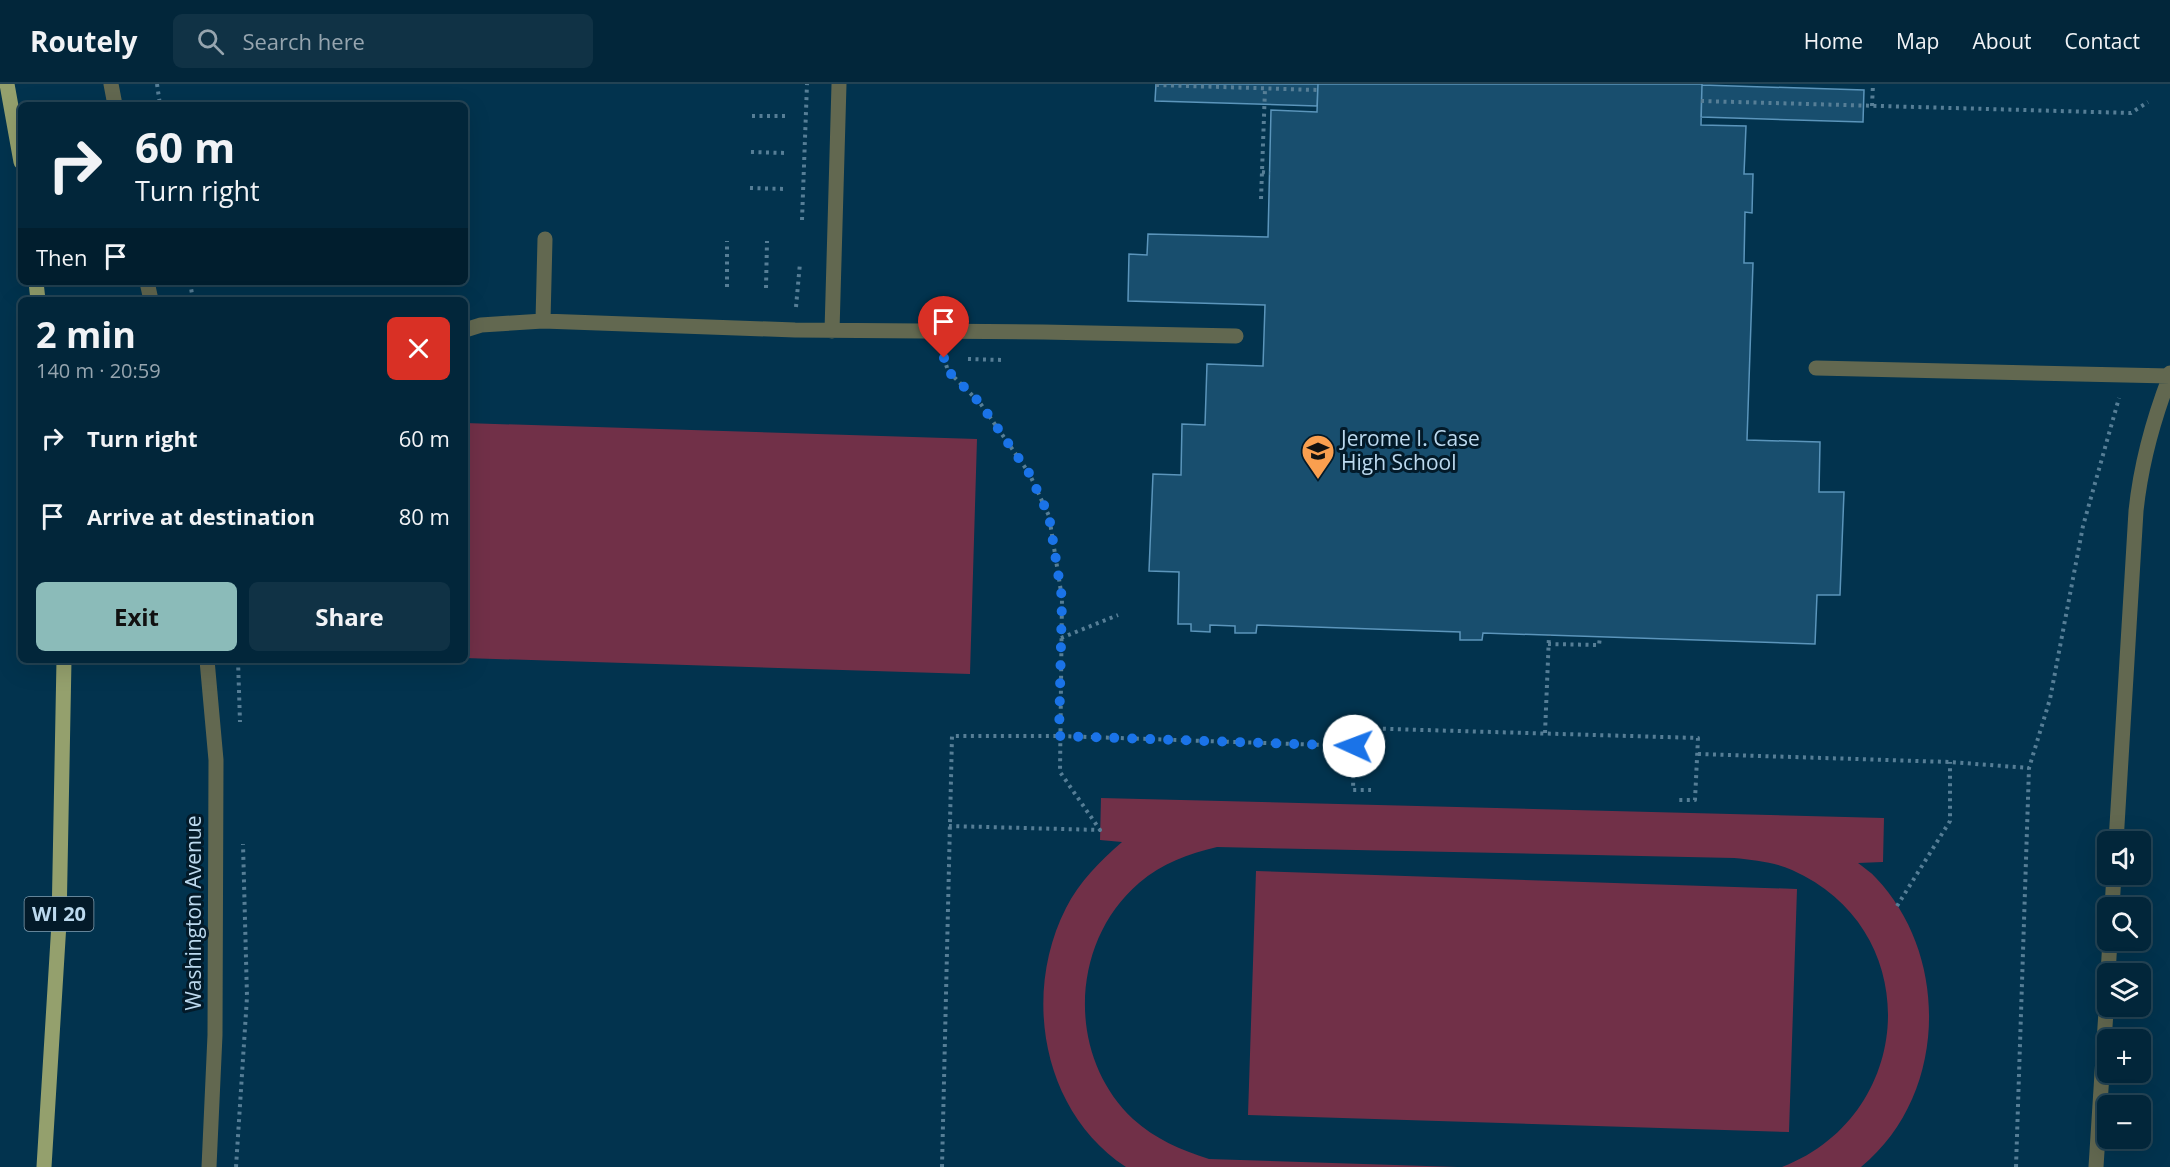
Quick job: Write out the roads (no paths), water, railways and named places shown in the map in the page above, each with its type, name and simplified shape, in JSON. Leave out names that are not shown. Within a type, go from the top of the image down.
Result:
[{"type":"main road","points":[[7,89],[18,146]]},
{"type":"main road","name":"WI 20","points":[[44,1167],[58,923],[64,663]]},
{"type":"street","points":[[111,84],[114,102]]},
{"type":"street","points":[[832,330],[839,84]]},
{"type":"street","points":[[543,321],[545,239]]},
{"type":"street","points":[[468,329],[480,325],[543,321],[832,330],[1236,336]]},
{"type":"street","points":[[1816,368],[2170,374],[2157,411],[2140,476],[2117,831]]},
{"type":"street","name":"Washington Avenue","points":[[207,663],[216,760],[215,1035],[209,1167]]},
{"type":"street","points":[[2096,1167],[2106,1017]]},
{"type":"place","name":"Jerome I. Case High School","points":[[1318,480]]}]
